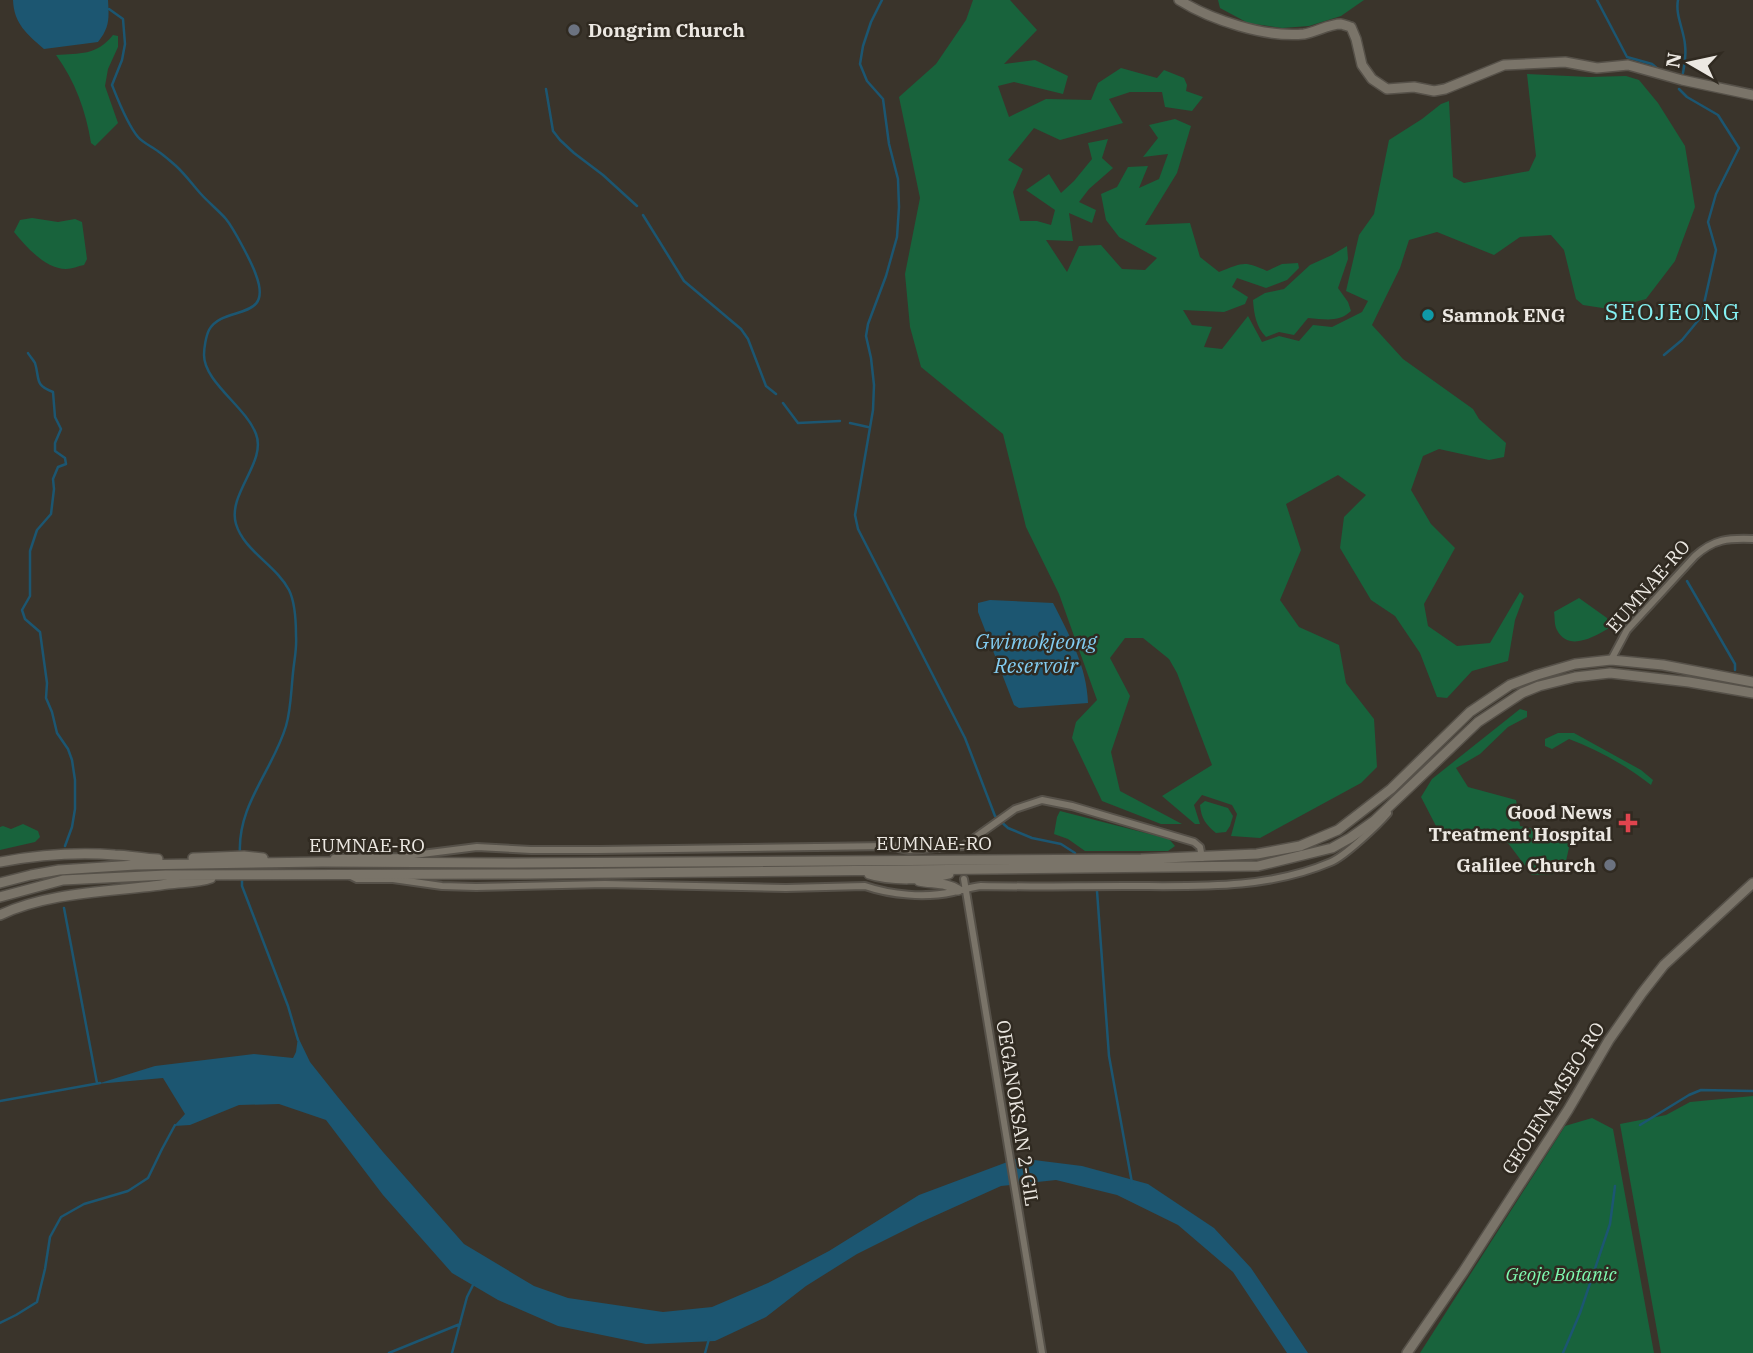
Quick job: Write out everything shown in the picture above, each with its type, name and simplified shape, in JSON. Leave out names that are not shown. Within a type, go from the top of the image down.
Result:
[{"type":"street","points":[[1179,0],[1206,15],[1247,28],[1282,35],[1306,33],[1341,24],[1351,27],[1362,65],[1372,79],[1387,89],[1414,87],[1434,91],[1504,65],[1565,62],[1597,68],[1628,65],[1753,95]]},
{"type":"street","name":"EUMNAE-RO","points":[[0,897],[63,880],[166,875],[861,871],[965,874],[1202,862],[1300,846],[1353,819],[1391,789],[1470,712],[1510,685],[1558,668],[1611,660],[1628,630],[1705,546],[1714,542],[1753,539]]},
{"type":"street","points":[[1611,673],[1611,660],[1663,665],[1753,682]]},
{"type":"street","name":"EUMNAE-RO","points":[[0,883],[31,874],[94,867],[308,862],[1141,859],[1258,866],[1332,848],[1350,838],[1374,821],[1478,722],[1522,693],[1556,681],[1611,673],[1753,693]]},
{"type":"street","points":[[348,874],[357,879],[393,879],[442,886],[865,886],[910,894],[942,893],[981,886],[1207,887],[1267,881],[1334,861],[1379,824],[1409,787]]},
{"type":"street","points":[[0,862],[65,854],[147,859],[240,856],[308,862],[342,858],[398,857],[477,847],[598,850],[888,846],[909,850],[963,850],[1016,809],[1042,800],[1194,842],[1200,847],[1202,862]]},
{"type":"street","points":[[861,871],[872,876],[907,878],[962,889]]},
{"type":"street","points":[[907,878],[965,874]]},
{"type":"street","name":"OEGANOKSAN 2-GIL","points":[[965,874],[962,889],[1042,1353]]},
{"type":"street","points":[[0,915],[45,900],[202,881],[219,875]]},
{"type":"street","name":"GEOJENAMSEO-RO","points":[[1407,1353],[1463,1272],[1568,1110],[1609,1040],[1642,993],[1664,965],[1753,883]]},
{"type":"green space","points":[[973,0],[1010,0],[1037,30],[1004,64],[1035,60],[1068,76],[1063,94],[1014,82],[998,86],[1009,117],[1046,99],[1091,100],[1098,83],[1121,68],[1157,78],[1164,70],[1184,78],[1186,91],[1203,97],[1192,111],[1165,107],[1162,92],[1130,92],[1109,99],[1123,123],[1060,140],[1034,128],[1008,160],[1023,169],[1013,192],[1020,221],[1037,221],[1051,225],[1055,210],[1026,190],[1049,174],[1061,193],[1092,159],[1088,143],[1108,139],[1102,158],[1113,168],[1089,189],[1079,202],[1096,210],[1092,223],[1069,213],[1073,241],[1046,240],[1067,272],[1079,246],[1101,245],[1122,269],[1145,270],[1157,258],[1119,237],[1106,220],[1101,194],[1117,187],[1128,167],[1148,166],[1139,188],[1159,179],[1168,154],[1143,157],[1158,138],[1149,125],[1175,119],[1191,126],[1177,173],[1145,225],[1190,223],[1200,257],[1219,272],[1243,264],[1267,271],[1282,264],[1298,263],[1299,268],[1287,280],[1266,288],[1237,278],[1232,287],[1248,297],[1245,304],[1224,312],[1183,310],[1192,325],[1212,327],[1204,347],[1222,349],[1248,316],[1262,342],[1279,336],[1299,341],[1313,325],[1332,327],[1362,312],[1368,301],[1346,291],[1359,235],[1374,214],[1389,140],[1441,104],[1449,101],[1453,177],[1464,183],[1529,171],[1536,156],[1527,74],[1626,76],[1639,80],[1658,103],[1685,146],[1695,207],[1675,261],[1646,299],[1609,309],[1583,305],[1576,299],[1564,250],[1551,235],[1520,237],[1494,255],[1437,232],[1409,240],[1400,268],[1372,325],[1403,359],[1473,409],[1479,419],[1506,443],[1504,457],[1489,460],[1439,449],[1423,456],[1411,490],[1431,524],[1455,548],[1424,604],[1428,626],[1457,646],[1490,643],[1520,592],[1524,596],[1515,620],[1508,661],[1472,671],[1447,698],[1437,697],[1420,653],[1395,616],[1371,600],[1340,548],[1344,517],[1366,495],[1338,475],[1286,504],[1301,550],[1280,600],[1299,627],[1339,645],[1346,683],[1374,719],[1377,767],[1361,783],[1260,838],[1231,836],[1237,814],[1232,805],[1202,795],[1194,805],[1200,824],[1195,824],[1162,796],[1212,765],[1177,673],[1169,659],[1143,638],[1125,638],[1110,658],[1130,696],[1111,752],[1120,791],[1182,824],[1161,824],[1102,801],[1072,738],[1076,722],[1097,700],[1059,594],[1026,527],[1003,434],[921,367],[910,327],[905,274],[920,198],[899,97],[936,64],[966,20]]},
{"type":"green space","points":[[1218,0],[1364,0],[1341,16],[1309,26],[1282,28],[1248,23],[1220,8]]},
{"type":"green space","points":[[113,35],[118,36],[118,47],[108,69],[105,86],[118,123],[95,146],[91,143],[83,108],[74,86],[56,55],[94,50]]},
{"type":"green space","points":[[32,218],[58,222],[75,219],[82,222],[87,259],[84,265],[59,268],[30,250],[14,232],[20,220]]},
{"type":"green space","points":[[1347,246],[1348,259],[1338,288],[1351,311],[1336,319],[1308,318],[1294,335],[1279,332],[1266,337],[1256,320],[1253,300],[1265,293],[1284,289],[1310,265]]},
{"type":"green space","points":[[1579,598],[1607,618],[1609,628],[1582,641],[1568,640],[1557,630],[1554,612]]},
{"type":"green space","points":[[1520,709],[1527,711],[1527,717],[1508,727],[1480,754],[1456,768],[1468,787],[1516,800],[1520,826],[1565,836],[1570,843],[1566,861],[1555,874],[1532,875],[1508,843],[1457,839],[1436,826],[1421,797],[1432,779]]},
{"type":"green space","points":[[1558,733],[1574,733],[1641,770],[1653,780],[1651,785],[1612,759],[1569,739],[1552,749],[1545,746],[1545,739]]},
{"type":"green space","points":[[1205,801],[1228,808],[1233,816],[1226,832],[1216,833],[1209,827],[1200,805]]},
{"type":"green space","points":[[1060,811],[1169,839],[1175,846],[1168,851],[1085,851],[1068,839],[1054,834]]},
{"type":"green space","points":[[23,824],[38,831],[40,837],[35,842],[0,850],[0,827],[11,829]]},
{"type":"green space","points":[[1753,1096],[1753,1353],[1661,1353],[1620,1124],[1666,1115],[1690,1102]]},
{"type":"green space","name":"Geoje Botanic","points":[[1592,1118],[1613,1129],[1654,1353],[1420,1353],[1565,1126]]},
{"type":"water","points":[[13,0],[108,0],[107,27],[98,42],[44,49],[19,22]]},
{"type":"water","name":"Gwimokjeong Reservoir","points":[[990,600],[1053,603],[1081,664],[1088,703],[1019,708],[1014,705],[978,612],[978,603]]},
{"type":"water","points":[[298,1037],[310,1062],[337,1096],[464,1244],[534,1286],[568,1298],[663,1312],[712,1307],[768,1283],[829,1251],[919,1195],[1018,1158],[1082,1166],[1148,1184],[1214,1228],[1251,1268],[1308,1353],[1287,1353],[1233,1272],[1178,1225],[1117,1195],[1056,1180],[1001,1186],[919,1223],[857,1254],[806,1286],[766,1317],[715,1341],[646,1344],[558,1326],[498,1300],[452,1273],[383,1195],[326,1120],[279,1104],[239,1105],[190,1125],[174,1126],[185,1114],[163,1078],[97,1084],[155,1066],[254,1054],[293,1058]]},
{"type":"waterway","points":[[882,0],[871,22],[860,64],[867,81],[883,99],[889,144],[898,179],[899,207],[897,237],[866,336],[874,385],[873,410],[855,515],[858,529],[965,738],[995,816],[1008,828],[1032,838],[1061,844],[1075,853]]},
{"type":"waterway","points":[[1597,0],[1627,57],[1652,64],[1658,69]]},
{"type":"waterway","points":[[1678,0],[1685,48],[1683,73]]},
{"type":"waterway","points":[[109,9],[123,19],[125,44],[112,85],[127,119],[140,139],[175,165],[226,219],[251,263],[260,290],[253,307],[216,322],[209,330],[204,352],[211,375],[244,414],[256,434],[256,456],[237,501],[236,524],[246,542],[289,590],[295,618],[296,650],[288,720],[244,820],[240,854]]},
{"type":"waterway","points":[[546,89],[553,131],[574,153],[637,206]]},
{"type":"waterway","points":[[1664,355],[1682,340],[1701,317],[1716,250],[1708,222],[1716,194],[1739,148],[1718,115],[1687,97],[1679,89]]},
{"type":"waterway","points":[[643,215],[684,281],[741,329],[748,339],[766,386],[776,394]]},
{"type":"waterway","points":[[28,353],[35,363],[40,384],[53,392],[55,417],[61,429],[55,443],[55,451],[65,458],[66,464],[58,467],[53,479],[51,514],[37,530],[30,551],[30,596],[22,610],[25,619],[40,632],[47,683],[46,698],[57,733],[72,760],[75,809],[65,846]]},
{"type":"waterway","points":[[783,403],[798,423],[840,421]]},
{"type":"waterway","points":[[850,423],[868,427]]},
{"type":"waterway","points":[[1687,581],[1735,664],[1735,670]]},
{"type":"waterway","points":[[242,878],[242,886],[288,1006],[298,1040]]},
{"type":"waterway","points":[[1097,891],[1109,1056],[1132,1183]]},
{"type":"waterway","points":[[64,908],[97,1083]]},
{"type":"waterway","points":[[0,1101],[100,1083]]},
{"type":"waterway","points":[[1640,1125],[1701,1090],[1753,1091]]},
{"type":"waterway","points":[[0,1323],[37,1302],[50,1237],[61,1217],[84,1204],[128,1191],[148,1178],[175,1125]]},
{"type":"waterway","points":[[1563,1353],[1580,1313],[1610,1224],[1615,1186]]},
{"type":"waterway","points":[[452,1353],[467,1297],[474,1283]]},
{"type":"waterway","points":[[389,1353],[460,1324]]},
{"type":"waterway","points":[[705,1353],[709,1339]]},
{"type":"place","name":"Dongrim Church","points":[[574,30]]},
{"type":"place","name":"Samnok ENG","points":[[1428,315]]},
{"type":"place","name":"Good News Treatment Hospital","points":[[1628,823]]},
{"type":"place","name":"Galilee Church","points":[[1610,865]]},
{"type":"district","name":"SEOJEONG","points":[[1673,311]]}]
